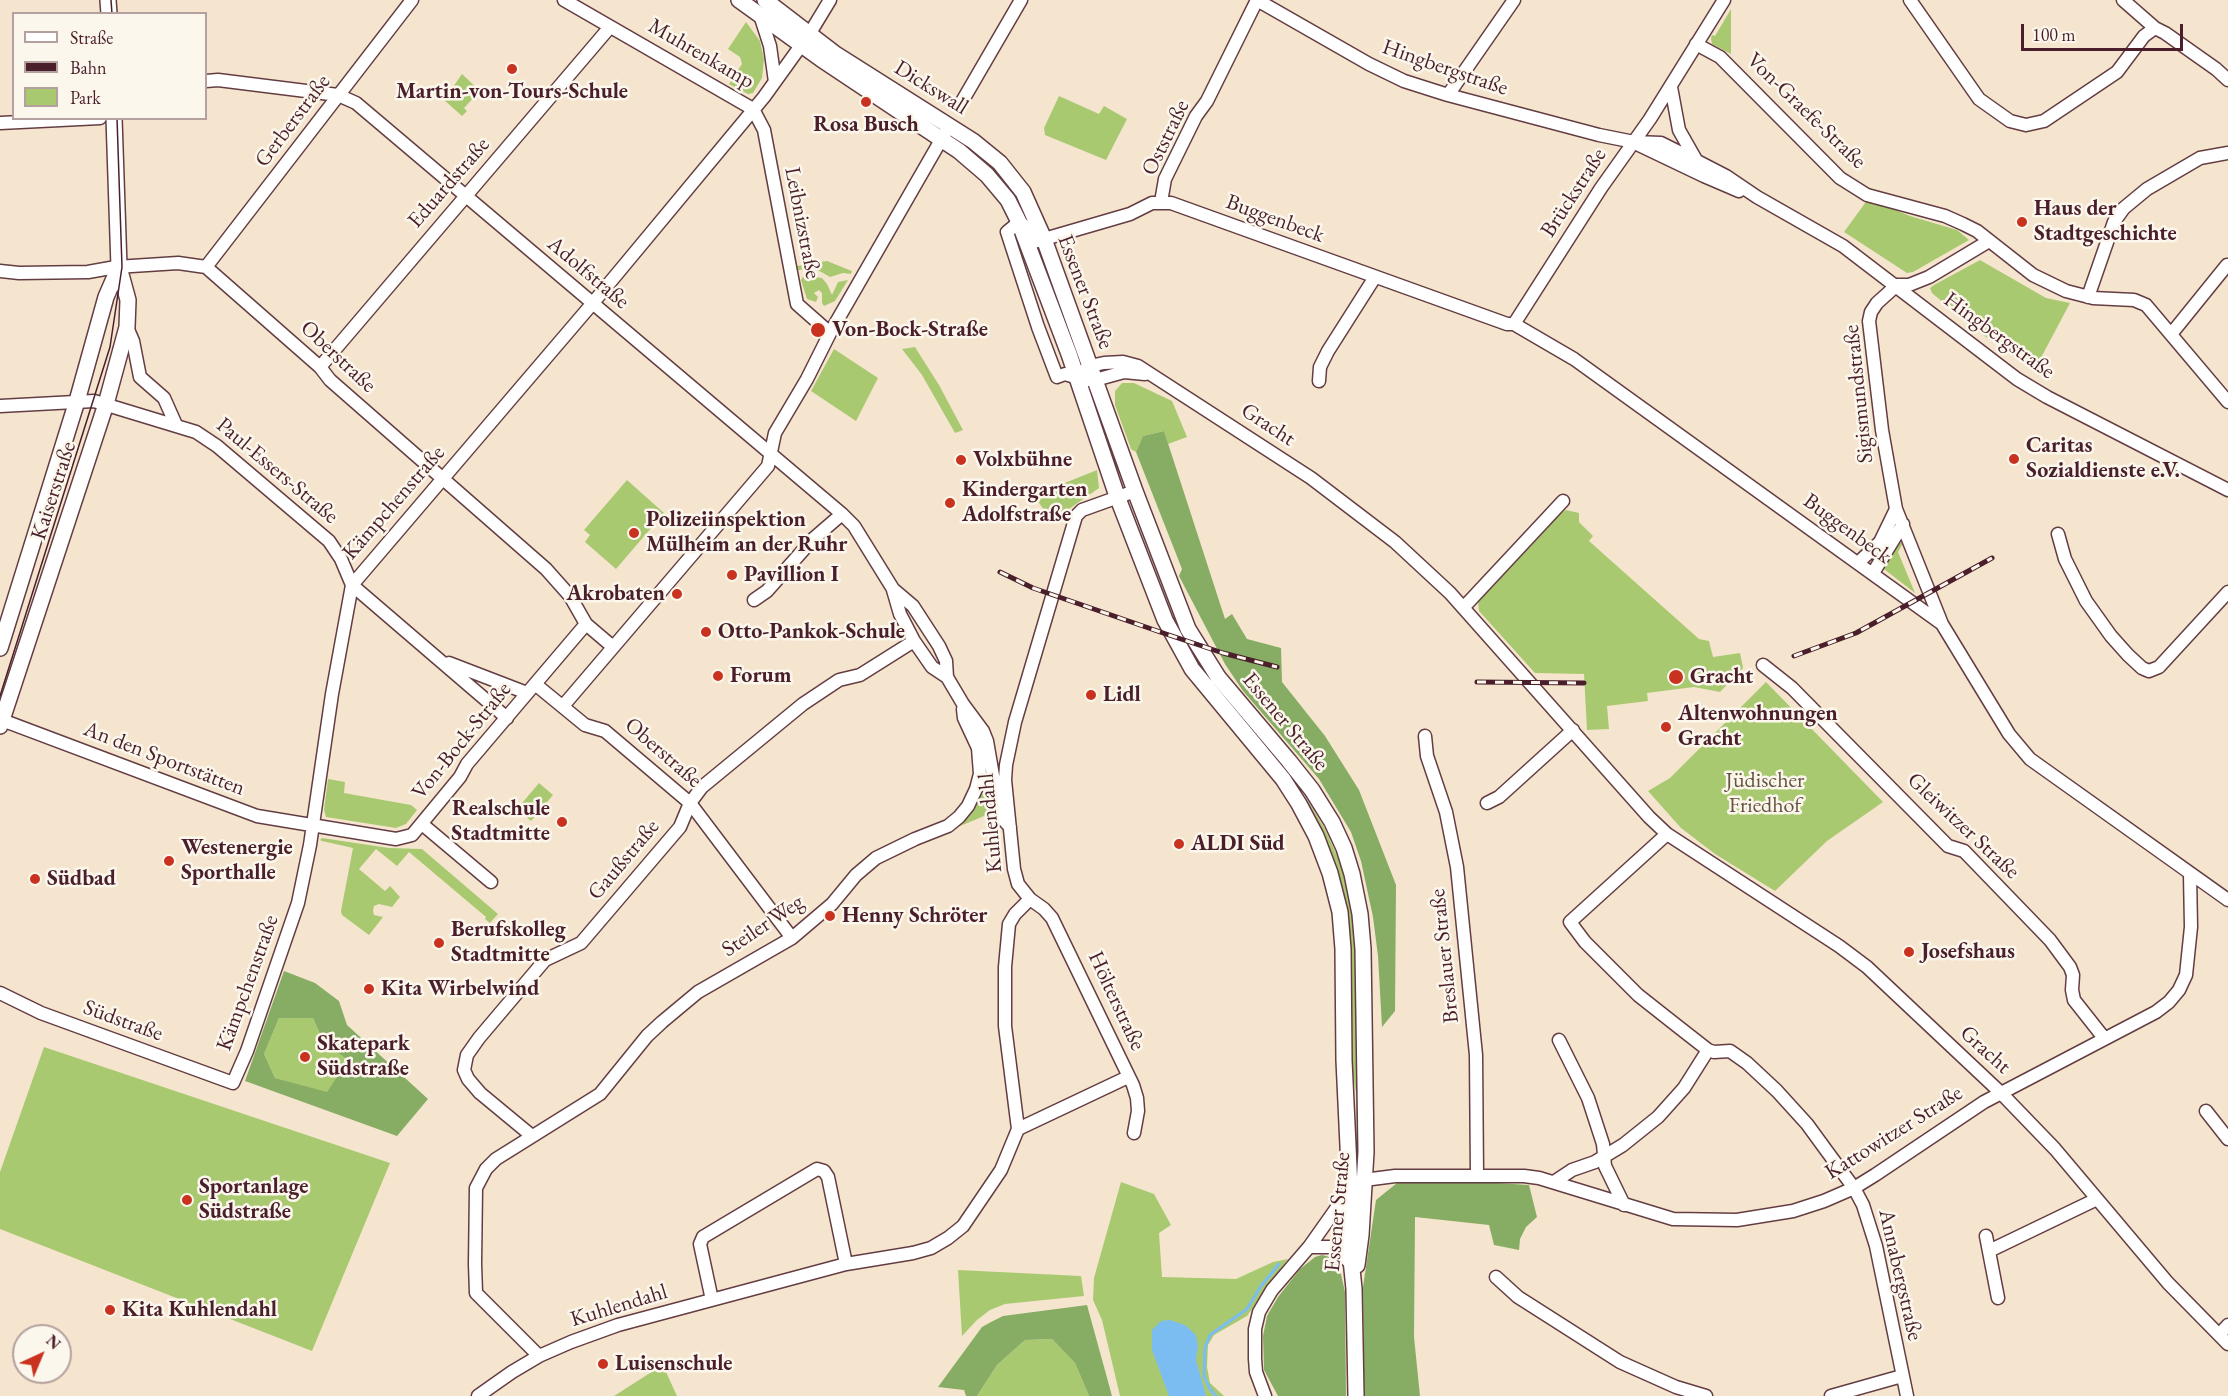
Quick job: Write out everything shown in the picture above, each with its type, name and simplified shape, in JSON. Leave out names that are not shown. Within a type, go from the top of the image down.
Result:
[{"type":"main road","name":"Dickswall","points":[[739,0],[763,8],[946,133],[989,153],[1009,173],[1030,205],[1044,239]]},
{"type":"main road","name":"Kaiserstraße","points":[[1,723],[106,404],[127,327],[128,300],[119,267],[114,120]]},
{"type":"main road","name":"Dickswall","points":[[946,133],[997,186],[1008,200],[1019,222]]},
{"type":"main road","name":"Essener Straße","points":[[1019,222],[1160,610],[1182,652],[1203,685],[1283,778],[1316,836],[1330,873],[1340,912],[1343,949],[1344,1060],[1350,1189],[1348,1229],[1354,1289],[1356,1396]]},
{"type":"main road","name":"Essener Straße","points":[[1044,239],[1135,491],[1188,629],[1218,677],[1312,790],[1332,822],[1344,848],[1352,874],[1360,914],[1363,949],[1366,1091],[1361,1235],[1354,1289]]},
{"type":"main road","name":"Kaiserstraße","points":[[0,648],[77,401],[106,297],[119,267]]},
{"type":"street","name":"Gerberstraße","points":[[206,267],[412,0]]},
{"type":"street","name":"Muhrenkamp","points":[[564,0],[753,109]]},
{"type":"street","name":"Kämpchenstraße","points":[[233,1083],[247,1051],[298,903],[314,824],[332,694],[352,585],[592,304],[753,109],[806,39],[830,0]]},
{"type":"street","points":[[960,105],[1021,0]]},
{"type":"street","name":"Hingbergstraße","points":[[1257,0],[1368,64],[1404,81],[1448,96],[1599,135],[1634,142],[1661,143],[1697,161],[1844,246],[2017,379],[2047,397],[2228,490]]},
{"type":"street","name":"Oststraße","points":[[1027,244],[1130,214],[1152,203],[1161,202],[1165,179],[1257,0]]},
{"type":"street","points":[[1448,96],[1514,0]]},
{"type":"street","name":"Brückstraße","points":[[1514,324],[1601,188],[1671,87],[1724,0]]},
{"type":"street","points":[[1910,0],[1979,99],[2010,121],[2026,125],[2044,121],[2117,72],[2144,36],[2155,28]]},
{"type":"street","points":[[2123,0],[2155,28],[2208,63],[2228,80]]},
{"type":"street","points":[[763,8],[775,82]]},
{"type":"street","name":"Eduardstraße","points":[[320,367],[610,27]]},
{"type":"street","name":"Von-Graefe-Straße","points":[[1696,44],[1720,57],[1733,69],[1840,178],[1878,199],[1946,216],[1977,231],[2049,284],[2088,297],[2142,302],[2172,333],[2228,402]]},
{"type":"street","name":"Adolfstraße","points":[[207,81],[218,80],[338,96],[356,103],[842,514],[854,526],[893,589],[900,614],[914,641],[932,667],[947,677],[983,731],[987,741],[1000,816],[1010,826]]},
{"type":"street","points":[[1671,87],[1679,130],[1697,161]]},
{"type":"street","name":"Leibnizstraße","points":[[753,109],[764,130],[797,304],[830,333]]},
{"type":"street","points":[[0,123],[60,120]]},
{"type":"street","points":[[563,705],[768,466],[775,433],[946,133]]},
{"type":"street","name":"Hingbergstraße","points":[[1634,142],[1704,177],[1757,197]]},
{"type":"street","points":[[2088,297],[2114,222],[2124,208],[2140,194],[2200,158],[2228,153]]},
{"type":"street","name":"Buggenbeck","points":[[1161,202],[1171,203],[1507,324],[1514,324],[1574,359],[1942,624],[2009,734],[2030,759],[2228,900]]},
{"type":"street","name":"Essener Straße","points":[[1044,239],[1019,222],[1007,232],[1057,376],[1065,374],[1076,377]]},
{"type":"street","points":[[1897,285],[1909,285],[1929,277],[1989,241]]},
{"type":"street","points":[[0,271],[88,272],[119,267],[178,263],[206,267]]},
{"type":"street","points":[[2172,333],[2228,265]]},
{"type":"street","name":"Oberstraße","points":[[206,267],[320,367],[330,381],[546,569],[570,596],[586,624],[613,647]]},
{"type":"street","points":[[1319,381],[1320,367],[1328,351],[1375,277]]},
{"type":"street","name":"Sigismundstraße","points":[[1897,285],[1877,303],[1871,312],[1869,321],[1882,430],[1896,509],[1942,624]]},
{"type":"street","points":[[127,327],[133,341],[140,377],[164,398],[176,425]]},
{"type":"street","name":"Gracht","points":[[1076,377],[1123,362],[1138,366],[1311,478],[1403,549],[1464,607],[1649,817],[1667,834],[1839,946],[1867,967],[2001,1093],[2055,1149],[2168,1283],[2223,1339]]},
{"type":"street","name":"Paul-Essers-Straße","points":[[0,406],[94,401],[196,432],[217,446],[330,542],[341,559],[352,585],[507,718]]},
{"type":"street","name":"Kuhlendahl","points":[[478,1396],[539,1356],[618,1325],[846,1264],[931,1248],[963,1226],[977,1208],[1001,1170],[1018,1129],[1005,1026],[1005,967],[1009,924],[1015,914],[1030,899],[1018,884],[1014,869],[1005,780],[1008,750],[1076,516],[1082,510],[1135,491]]},
{"type":"street","points":[[1464,607],[1563,501]]},
{"type":"street","points":[[1858,563],[1880,542],[1896,509]]},
{"type":"street","points":[[754,600],[767,591],[813,539],[842,514]]},
{"type":"street","points":[[1873,573],[1903,524]]},
{"type":"street","points":[[2058,534],[2065,559],[2086,601],[2122,649],[2142,668],[2149,670],[2159,667],[2228,592]]},
{"type":"street","name":"Adolfstraße","points":[[893,589],[913,606],[931,632],[946,661],[947,677]]},
{"type":"street","points":[[531,688],[586,624]]},
{"type":"street","name":"Gaußstraße","points":[[532,1136],[480,1093],[468,1079],[464,1070],[467,1055],[479,1038],[545,960],[581,943],[680,827],[690,804],[702,787],[803,704],[839,680],[860,675],[914,641]]},
{"type":"street","name":"Paul-Essers-Straße","points":[[442,661],[531,688]]},
{"type":"street","name":"Gleiwitzer Straße","points":[[1762,665],[1792,688],[1948,846],[1964,851],[2049,940],[2070,967],[2073,975],[2074,1000],[2104,1038]]},
{"type":"street","name":"Oberstraße","points":[[531,688],[563,705],[585,724],[605,731],[690,804],[792,938]]},
{"type":"street","name":"Von-Bock-Straße","points":[[314,824],[396,839],[412,836],[460,777],[467,764],[531,688]]},
{"type":"street","name":"Steiler Weg","points":[[532,1136],[600,1094],[647,1036],[698,992],[792,938],[832,904],[856,875],[876,858],[948,826],[968,806],[980,774],[978,747],[964,718],[963,704]]},
{"type":"street","name":"An den Sportstätten","points":[[1,723],[257,816],[314,824]]},
{"type":"street","points":[[1487,803],[1499,797],[1573,730]]},
{"type":"street","name":"Breslauer Straße","points":[[1425,736],[1427,756],[1446,812],[1457,867],[1476,1055],[1477,1176]]},
{"type":"street","name":"Von-Bock-Straße","points":[[422,824],[491,882]]},
{"type":"street","name":"Annabergstraße","points":[[1667,834],[1570,922],[1585,942],[1638,995],[1708,1050],[1730,1051],[1777,1090],[1807,1124],[1854,1188],[1863,1205],[1876,1246],[1907,1396]]},
{"type":"street","name":"Kattowitzer Straße","points":[[1350,1189],[1364,1180],[1395,1176],[1524,1176],[1554,1182],[1673,1219],[1737,1220],[1793,1211],[1854,1188],[1984,1102],[2156,1012],[2169,1002],[2179,990],[2186,975],[2191,927],[2190,874]]},
{"type":"street","name":"Hölterstraße","points":[[1030,899],[1052,918],[1128,1077],[1137,1098],[1138,1111],[1134,1133]]},
{"type":"street","name":"Südstraße","points":[[0,993],[41,1013],[233,1083]]},
{"type":"street","points":[[1559,1040],[1588,1098],[1605,1156],[1605,1166],[1624,1205]]},
{"type":"street","points":[[1554,1182],[1572,1170],[1596,1162],[1623,1145],[1658,1117],[1684,1088],[1708,1050]]},
{"type":"street","points":[[1018,1129],[1128,1077]]},
{"type":"street","points":[[2206,1111],[2228,1139]]},
{"type":"street","points":[[532,1136],[496,1160],[481,1177],[476,1188],[475,1264],[476,1293],[539,1356]]},
{"type":"street","points":[[712,1300],[700,1244],[703,1237],[817,1169],[824,1171],[828,1177],[846,1264]]},
{"type":"street","points":[[1265,1396],[1256,1372],[1255,1359],[1255,1329],[1259,1312],[1272,1290],[1309,1247],[1350,1189]]},
{"type":"street","points":[[1989,1251],[2097,1199]]},
{"type":"street","points":[[1986,1236],[1998,1298]]},
{"type":"street","points":[[1309,1247],[1331,1247],[1350,1263]]},
{"type":"street","points":[[1496,1277],[1518,1297],[1620,1362],[1656,1379],[1704,1396]]},
{"type":"street","points":[[2223,1339],[2228,1325]]},
{"type":"street","points":[[1830,1396],[1902,1377]]},
{"type":"green space","points":[[1731,9],[1731,54],[1712,44],[1711,38],[1712,35],[1715,36]]},
{"type":"green space","points":[[746,22],[760,41],[764,59],[762,78],[753,93],[748,94],[729,84],[742,64],[740,57],[728,49]]},
{"type":"green space","points":[[462,74],[480,91],[464,108],[467,111],[462,116],[444,100]]},
{"type":"green space","points":[[1059,96],[1099,114],[1104,106],[1127,119],[1106,160],[1045,135],[1044,128]]},
{"type":"green space","points":[[1868,199],[1910,216],[1957,230],[1969,240],[1913,272],[1907,273],[1844,232]]},
{"type":"green space","points":[[1980,260],[2046,298],[2070,303],[2035,369],[1977,331],[1932,293],[1930,288],[1934,285]]},
{"type":"green space","points":[[827,261],[852,271],[851,274],[843,273],[830,277],[816,269],[798,270],[797,266]]},
{"type":"green space","points":[[804,275],[822,278],[832,295],[838,282],[848,280],[835,301],[824,306],[822,293],[819,290],[814,293],[818,297],[816,302],[807,299],[801,280]]},
{"type":"green space","points":[[915,347],[963,430],[955,433],[922,375],[902,349]]},
{"type":"green space","points":[[834,349],[878,378],[856,421],[811,391]]},
{"type":"green space","points":[[1122,383],[1134,383],[1172,401],[1187,437],[1168,444],[1164,431],[1143,436],[1136,452],[1131,449],[1115,405],[1115,391]]},
{"type":"green space","points":[[1164,431],[1225,619],[1232,614],[1247,639],[1281,648],[1282,682],[1325,736],[1359,790],[1396,885],[1395,1011],[1382,1027],[1378,956],[1373,917],[1361,861],[1351,832],[1319,779],[1243,691],[1225,664],[1179,576],[1182,569],[1136,452],[1143,436]]},
{"type":"green space","points":[[1097,470],[1099,488],[1069,509],[1064,521],[1044,510],[1037,500],[1035,495]]},
{"type":"green space","points":[[627,480],[664,513],[616,569],[585,542],[590,535],[584,530]]},
{"type":"green space","points":[[1566,510],[1579,513],[1579,522],[1593,536],[1589,541],[1699,639],[1709,641],[1713,657],[1740,653],[1743,668],[1720,692],[1694,687],[1647,693],[1648,701],[1607,706],[1609,729],[1587,730],[1584,674],[1535,673],[1479,611],[1478,601],[1554,518]]},
{"type":"green space","points":[[1899,543],[1902,545],[1898,552],[1915,593],[1884,569]]},
{"type":"green space","name":"Jüdischer Friedhof","points":[[1766,682],[1883,802],[1827,841],[1775,891],[1715,854],[1681,828],[1648,791],[1670,778]]},
{"type":"green space","points":[[328,779],[345,782],[344,793],[411,805],[417,810],[406,824],[396,828],[326,817],[324,810]]},
{"type":"green space","points":[[984,780],[992,784],[996,811],[953,829]]},
{"type":"green space","points":[[539,783],[553,795],[531,821],[517,809]]},
{"type":"green space","points":[[1308,801],[1325,829],[1348,880],[1356,922],[1359,1149],[1357,1150],[1356,1093],[1351,1063],[1350,965],[1305,804]]},
{"type":"green space","points":[[322,838],[389,848],[422,849],[498,914],[490,923],[485,919],[486,917],[409,852],[397,866],[376,849],[359,869],[385,891],[390,886],[400,897],[392,907],[379,904],[374,906],[374,915],[383,917],[369,935],[342,915],[341,911],[353,848],[322,841],[320,840]]},
{"type":"green space","points":[[284,971],[315,983],[339,1001],[347,1025],[428,1099],[397,1136],[245,1081]],"holes":[[[279,1018],[313,1018],[323,1041],[348,1060],[327,1092],[275,1078],[264,1054]]]},
{"type":"green space","name":"Skatepark Südstraße","points":[[279,1018],[313,1018],[323,1041],[349,1060],[327,1093],[275,1078],[264,1054]]},
{"type":"green space","name":"Sportanlage Südstraße","points":[[44,1047],[390,1163],[312,1351],[0,1229],[0,1172]]},
{"type":"green space","points":[[1121,1182],[1154,1194],[1171,1225],[1159,1233],[1162,1277],[1236,1279],[1273,1262],[1288,1259],[1247,1316],[1214,1335],[1208,1345],[1207,1367],[1210,1383],[1224,1396],[1120,1396],[1102,1320],[1093,1300],[1094,1278]]},
{"type":"green space","points":[[1482,1182],[1529,1185],[1537,1217],[1526,1227],[1520,1239],[1519,1250],[1494,1245],[1489,1225],[1415,1217],[1414,1337],[1420,1396],[1364,1396],[1363,1287],[1376,1200],[1397,1183]]},
{"type":"green space","points":[[1322,1255],[1336,1262],[1345,1292],[1346,1396],[1278,1396],[1264,1370],[1263,1336],[1267,1316],[1278,1297],[1300,1269],[1315,1257]]},
{"type":"green space","points":[[958,1270],[1081,1276],[1084,1296],[1005,1304],[990,1310],[962,1336]]},
{"type":"green space","points":[[1087,1305],[1112,1396],[1089,1396],[1075,1363],[1052,1339],[1025,1340],[997,1365],[977,1396],[966,1396],[964,1390],[938,1387],[982,1327],[991,1322],[1003,1316]]},
{"type":"green space","points":[[1052,1339],[1075,1363],[1089,1396],[977,1396],[997,1365],[1025,1340]]},
{"type":"green space","points":[[661,1366],[677,1396],[614,1396]]},
{"type":"water","points":[[1170,1320],[1185,1325],[1196,1335],[1198,1347],[1196,1360],[1206,1396],[1169,1396],[1152,1350],[1152,1330],[1161,1321]]},
{"type":"waterway","points":[[1216,1396],[1204,1376],[1205,1347],[1210,1335],[1247,1309],[1261,1286],[1279,1264]]},
{"type":"tram line","points":[[111,0],[112,12]]},
{"type":"tram line","points":[[0,696],[110,347],[122,267],[117,120]]},
{"type":"railway","points":[[1794,656],[1856,633],[1992,558]]},
{"type":"railway","points":[[1000,572],[1033,588],[1166,634],[1223,653],[1277,667]]},
{"type":"railway","points":[[1477,682],[1584,683]]},
{"type":"place","name":"Martin-von-Tours-Schule","points":[[512,69]]},
{"type":"place","name":"Rosa Busch","points":[[866,102]]},
{"type":"place","name":"Haus der Stadtgeschichte","points":[[2022,222]]},
{"type":"place","name":"Von-Bock-Straße","points":[[818,330]]},
{"type":"place","name":"Caritas Sozialdienste e.V.","points":[[2014,459]]},
{"type":"place","name":"Volxbühne","points":[[961,460]]},
{"type":"place","name":"Kindergarten Adolfstraße","points":[[950,503]]},
{"type":"place","name":"Polizeiinspektion Mülheim an der Ruhr","points":[[634,533]]},
{"type":"place","name":"Pavillion I","points":[[732,575]]},
{"type":"place","name":"Akrobaten","points":[[677,594]]},
{"type":"place","name":"Otto-Pankok-Schule","points":[[706,632]]},
{"type":"place","name":"Forum","points":[[718,676]]},
{"type":"place","name":"Gracht","points":[[1676,677]]},
{"type":"place","name":"Lidl","points":[[1091,695]]},
{"type":"place","name":"Altenwohnungen Gracht","points":[[1666,727]]},
{"type":"place","name":"Realschule Stadtmitte","points":[[562,822]]},
{"type":"place","name":"ALDI Süd","points":[[1179,844]]},
{"type":"place","name":"Westenergie Sporthalle","points":[[169,861]]},
{"type":"place","name":"Südbad","points":[[35,879]]},
{"type":"place","name":"Henny Schröter","points":[[830,916]]},
{"type":"place","name":"Berufskolleg Stadtmitte","points":[[439,943]]},
{"type":"place","name":"Josefshaus","points":[[1909,952]]},
{"type":"place","name":"Kita Wirbelwind","points":[[369,989]]},
{"type":"place","name":"Skatepark Südstraße","points":[[305,1057]]},
{"type":"place","name":"Sportanlage Südstraße","points":[[187,1200]]},
{"type":"place","name":"Kita Kuhlendahl","points":[[110,1310]]},
{"type":"place","name":"Luisenschule","points":[[603,1364]]}]
